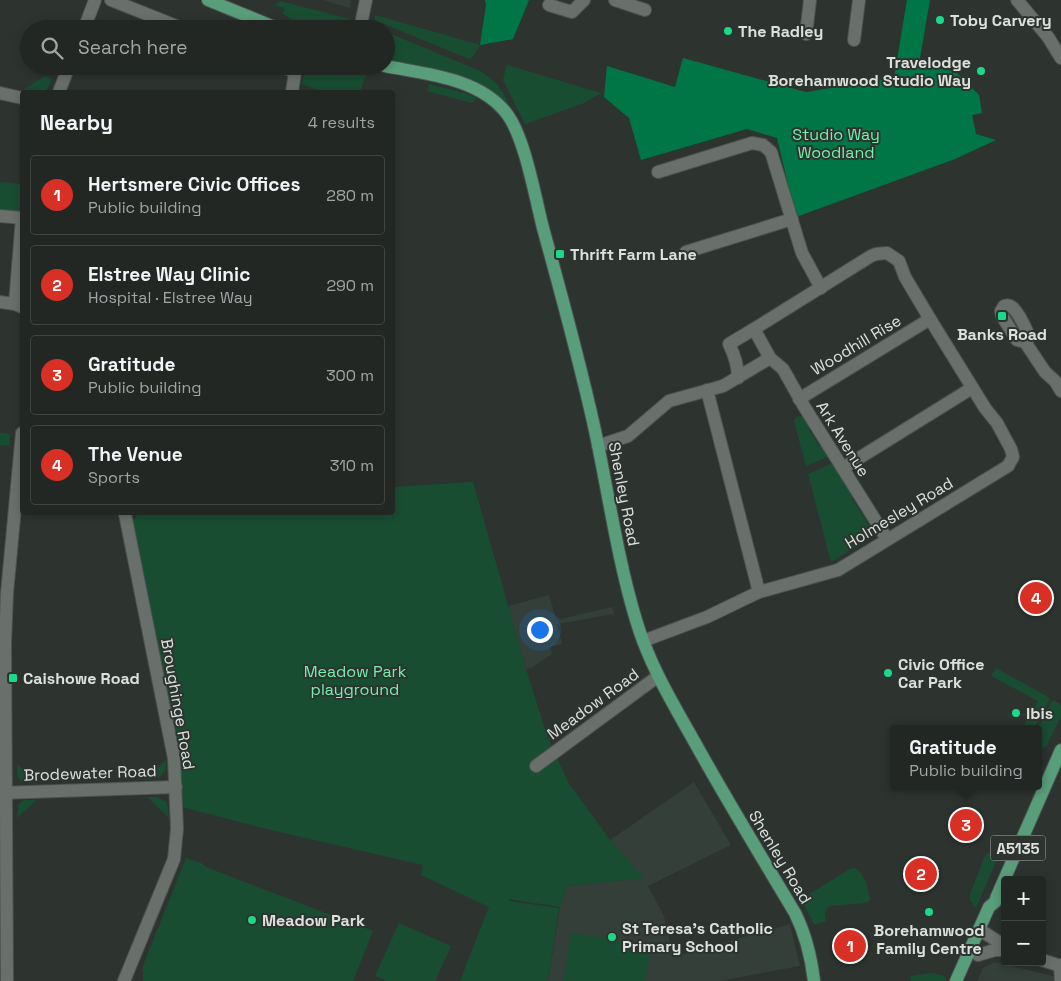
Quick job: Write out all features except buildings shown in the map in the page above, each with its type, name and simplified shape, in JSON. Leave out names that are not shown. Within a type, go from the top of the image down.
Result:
[{"type":"main road","points":[[208,0],[258,20]]},
{"type":"main road","name":"Shenley Road","points":[[395,68],[453,80],[475,88],[498,104],[513,123],[522,149],[555,270],[598,446],[624,574],[643,641],[657,677],[722,792],[795,913],[811,954],[814,981]]},
{"type":"main road","name":"A5135","points":[[965,981],[978,955],[989,906],[995,902],[1061,750]]},
{"type":"main road","name":"A5135","points":[[956,981],[983,932]]},
{"type":"street","points":[[87,20],[95,0]]},
{"type":"street","points":[[111,0],[161,20]]},
{"type":"street","points":[[362,20],[366,0]]},
{"type":"street","points":[[549,5],[572,12],[584,0]]},
{"type":"street","points":[[615,0],[645,10]]},
{"type":"street","points":[[806,34],[810,0]]},
{"type":"street","points":[[854,40],[859,0]]},
{"type":"street","points":[[1017,0],[1048,37],[1061,58]]},
{"type":"street","points":[[61,90],[66,75]]},
{"type":"street","points":[[292,90],[294,75]]},
{"type":"street","points":[[0,94],[20,98]]},
{"type":"street","points":[[658,172],[752,143],[763,145],[771,152],[802,252],[821,288]]},
{"type":"street","points":[[0,216],[20,218]]},
{"type":"street","points":[[686,252],[792,219]]},
{"type":"street","name":"Holmesley Road","points":[[643,641],[707,617],[760,592],[838,570],[1008,466],[1012,457],[1012,448],[972,388],[930,319],[899,261],[887,254],[870,256],[729,344],[735,355],[738,378]]},
{"type":"street","points":[[0,302],[19,305],[20,276]]},
{"type":"street","name":"Woodhill Rise","points":[[799,399],[930,319]]},
{"type":"street","name":"Ark Avenue","points":[[754,329],[770,358],[783,369],[799,399],[887,539]]},
{"type":"street","points":[[1025,342],[1045,372],[1061,391]]},
{"type":"street","points":[[598,446],[628,436],[669,401],[723,386],[770,358]]},
{"type":"street","points":[[843,468],[972,388]]},
{"type":"street","points":[[708,390],[760,592]]},
{"type":"street","points":[[7,981],[3,792],[7,593],[5,556],[20,447]]},
{"type":"street","name":"Broughinge Road","points":[[124,981],[174,859],[177,829],[174,758],[125,515]]},
{"type":"street","name":"Meadow Road","points":[[536,766],[544,753],[657,677]]},
{"type":"street","name":"Brodewater Road","points":[[3,792],[176,787]]},
{"type":"street","points":[[983,932],[1001,943]]},
{"type":"street","points":[[978,955],[1001,950]]},
{"type":"street","points":[[1046,961],[1060,966],[1061,981]]},
{"type":"shaded area","points":[[323,0],[351,0],[350,8]]},
{"type":"shaded area","points":[[549,595],[555,615],[560,619],[612,607],[614,614],[557,624],[562,644],[550,647],[552,654],[531,668],[526,669],[508,606]]},
{"type":"shaded area","points":[[694,782],[731,845],[648,886],[664,916],[673,957],[790,924],[800,966],[719,981],[548,981],[560,907],[567,886],[643,878],[610,840]]},
{"type":"shaded area","points":[[995,962],[1001,963],[1001,966],[1012,966],[1061,978],[1061,981],[977,981],[983,968]]},
{"type":"green space","points":[[485,0],[529,0],[513,39],[480,45],[486,5]]},
{"type":"green space","name":"Studio Way Woodland","points":[[907,0],[930,0],[919,64],[956,72],[979,95],[982,113],[972,115],[976,134],[996,140],[955,159],[796,217],[777,138],[747,129],[641,160],[629,118],[604,97],[607,66],[675,87],[683,58],[806,92],[894,78]]},
{"type":"green space","points":[[280,1],[350,19],[292,20],[283,14],[285,9],[275,5]]},
{"type":"green space","points":[[375,15],[392,20],[375,20]]},
{"type":"green space","points":[[395,21],[480,45],[472,58],[469,59],[395,28]]},
{"type":"green space","points":[[395,36],[480,71],[493,80],[501,89],[513,113],[494,94],[477,83],[438,71],[395,62]]},
{"type":"green space","points":[[507,65],[601,93],[584,103],[525,124],[503,80]]},
{"type":"green space","points":[[304,75],[366,75],[361,90],[317,90],[302,84]]},
{"type":"green space","points":[[45,76],[52,79],[46,90],[23,90]]},
{"type":"green space","points":[[429,84],[465,93],[476,98],[472,103],[427,91]]},
{"type":"green space","points":[[0,182],[20,184],[20,212],[0,210]]},
{"type":"green space","points":[[804,415],[810,425],[809,430],[819,446],[824,447],[829,456],[806,466],[794,421],[797,417]]},
{"type":"green space","points":[[0,433],[10,434],[9,446],[0,445]]},
{"type":"green space","points":[[833,463],[853,494],[852,499],[867,522],[871,537],[831,562],[808,474]]},
{"type":"green space","name":"Meadow Park playground","points":[[473,482],[546,733],[568,782],[610,840],[644,878],[567,886],[560,907],[509,899],[509,901],[559,908],[548,981],[460,981],[489,907],[421,875],[423,865],[267,829],[182,807],[131,524],[137,515],[395,515],[395,487]]},
{"type":"green space","points":[[996,668],[1050,698],[1036,725],[1024,725],[1038,701],[991,676]]},
{"type":"green space","points":[[1053,700],[1061,705],[1061,716],[1046,747],[1042,748],[1042,725],[1039,725]]},
{"type":"green space","points":[[166,759],[162,774],[156,778],[147,779]]},
{"type":"green space","points":[[17,764],[35,782],[25,782],[18,777]]},
{"type":"green space","points":[[147,797],[158,797],[167,803],[169,818]]},
{"type":"green space","points":[[24,800],[36,800],[17,818],[18,805]]},
{"type":"green space","points":[[994,849],[1000,852],[976,908],[970,900],[970,894],[985,856]]},
{"type":"green space","name":"Meadow Park","points":[[186,858],[373,931],[353,981],[143,981],[143,966]]},
{"type":"green space","points":[[854,868],[864,878],[870,900],[865,903],[831,906],[827,908],[825,913],[826,921],[814,925],[804,904],[808,895]]},
{"type":"green space","points":[[399,923],[451,946],[435,981],[387,981],[375,976]]},
{"type":"green space","points":[[571,933],[651,946],[645,981],[563,981]]},
{"type":"green space","points":[[932,973],[944,976],[945,981],[911,981],[910,976]]},
{"type":"place","name":"Toby Carvery","points":[[940,20]]},
{"type":"place","name":"The Radley","points":[[728,31]]},
{"type":"place","name":"Travelodge Borehamwood Studio Way","points":[[981,71]]},
{"type":"place","name":"Thrift Farm Lane","points":[[560,254]]},
{"type":"place","name":"Banks Road","points":[[1002,316]]},
{"type":"place","name":"The Venue","points":[[1036,598]]},
{"type":"place","name":"Civic Office Car Park","points":[[888,673]]},
{"type":"place","name":"Caishowe Road","points":[[13,678]]},
{"type":"place","name":"Ibis","points":[[1016,713]]},
{"type":"place","name":"Gratitude","points":[[966,825]]},
{"type":"place","name":"Elstree Way Clinic","points":[[921,874]]},
{"type":"place","name":"Borehamwood Family Centre","points":[[929,912]]},
{"type":"place","name":"Meadow Park","points":[[252,920]]},
{"type":"place","name":"St Teresa's Catholic Primary School","points":[[612,937]]},
{"type":"place","name":"Hertsmere Civic Offices","points":[[850,946]]}]
